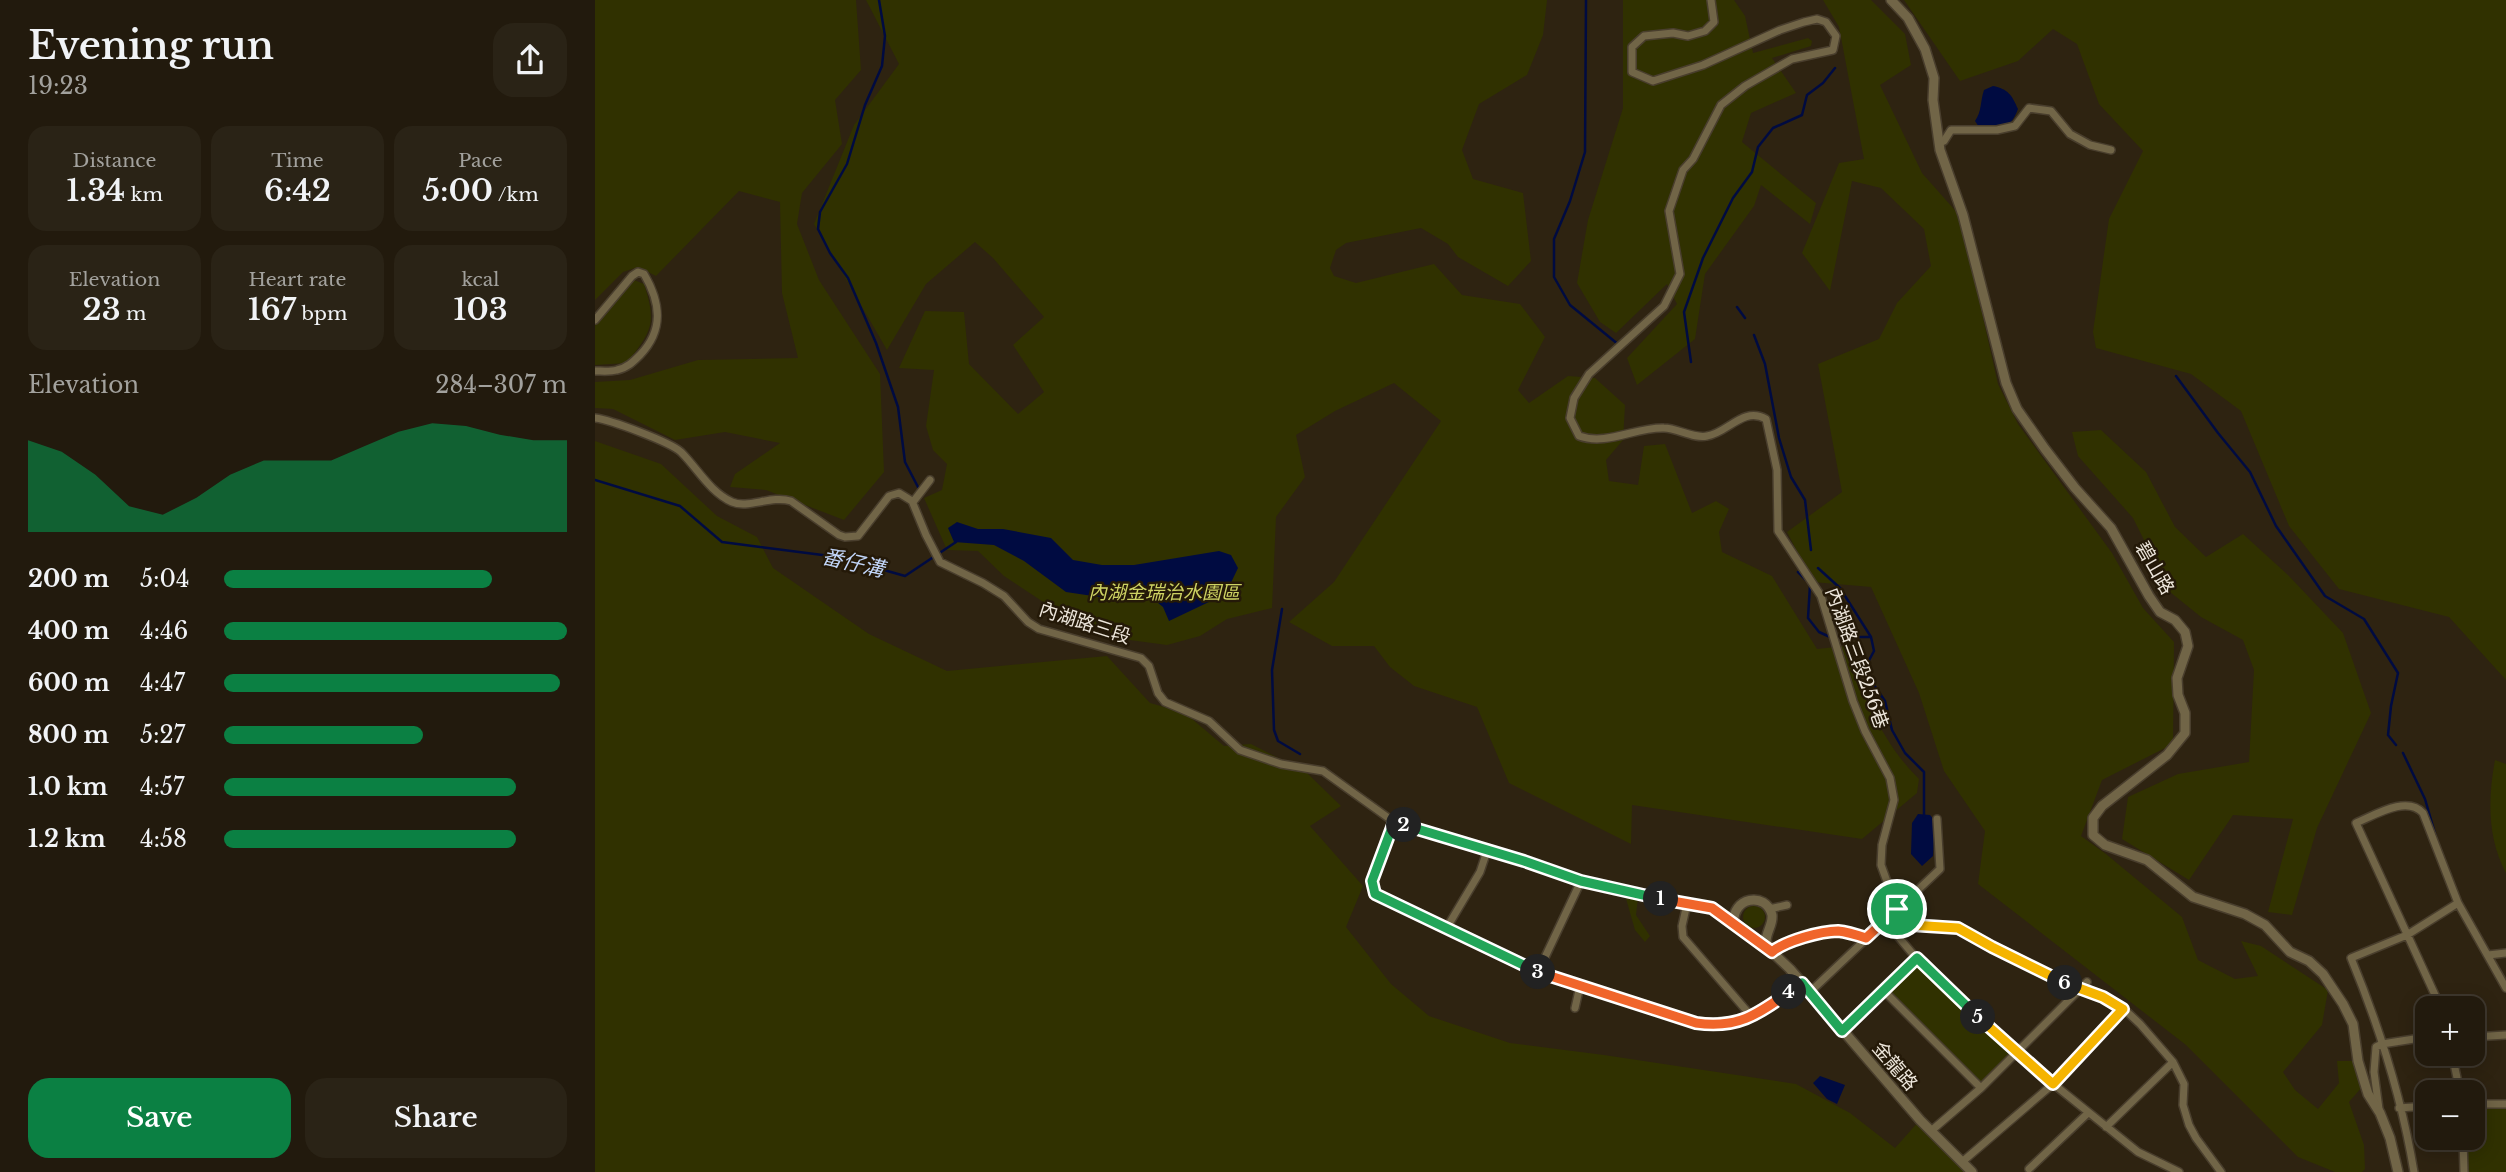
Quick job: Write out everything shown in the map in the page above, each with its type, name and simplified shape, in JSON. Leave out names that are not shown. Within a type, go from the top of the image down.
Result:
[{"type":"street","name":"內湖路三段256巷","points":[[1711,0],[1714,22],[1705,31],[1688,36],[1673,33],[1644,36],[1632,47],[1632,72],[1653,81],[1703,65],[1780,30],[1817,19],[1826,22],[1836,36],[1833,50],[1792,59],[1745,86],[1721,105],[1693,159],[1683,170],[1669,211],[1680,274],[1664,306],[1589,374],[1574,398],[1570,418],[1579,436],[1591,440],[1665,428],[1706,437],[1747,416],[1758,414],[1766,419],[1777,470],[1777,531],[1822,596],[1853,701],[1865,731],[1890,778],[1894,800],[1882,845],[1881,865],[1897,909]]},
{"type":"street","name":"碧山路","points":[[1891,0],[1908,18],[1926,49],[1934,78],[1933,100],[1939,143],[1963,215],[2006,383],[2017,409],[2075,488],[2111,528],[2148,596],[2160,612],[2175,620],[2185,632],[2187,646],[2177,678],[2178,695],[2185,713],[2185,733],[2167,755],[2102,806],[2092,818],[2093,835],[2105,845],[2147,860],[2193,897],[2245,914],[2265,925],[2290,953],[2309,961],[2316,968],[2343,1004],[2353,1024],[2358,1061],[2368,1094],[2380,1113],[2390,1138],[2398,1172]]},
{"type":"street","points":[[1939,143],[1951,130],[1997,130],[2015,126],[2029,108],[2051,111],[2070,134],[2090,145],[2111,150]]},
{"type":"street","points":[[595,320],[632,276],[638,272],[644,274],[654,293],[658,314],[656,332],[648,347],[631,364],[616,370],[595,371]]},
{"type":"street","points":[[595,418],[646,435],[678,450],[717,493],[735,503],[782,499],[791,501],[845,537],[858,536],[889,496],[899,493],[913,502],[930,480]]},
{"type":"street","name":"內湖路三段","points":[[913,502],[940,562],[1004,596],[1028,622],[1039,629],[1141,658],[1149,666],[1158,693],[1165,702],[1209,721],[1240,750],[1281,764],[1323,771],[1394,822],[1581,881],[1641,896],[1712,908],[1734,924]]},
{"type":"street","points":[[2435,996],[2356,823],[2405,804],[2417,806],[2424,813],[2458,904],[2506,988]]},
{"type":"street","points":[[1810,992],[1866,938],[1882,918],[1897,909],[1940,869],[1937,818]]},
{"type":"street","points":[[1394,822],[1372,881],[1375,894],[1538,972],[1696,1023],[1710,1025],[1734,1023],[1752,1017],[1802,983]]},
{"type":"street","points":[[1446,929],[1480,872],[1487,851]]},
{"type":"street","points":[[1538,972],[1581,881]]},
{"type":"street","points":[[1734,924],[1735,911],[1744,902],[1757,900],[1769,909],[1772,919],[1766,942],[1772,952],[1784,944],[1829,932],[1866,938]]},
{"type":"street","points":[[1687,904],[1682,926],[1683,937],[1752,1017]]},
{"type":"street","points":[[2414,1172],[2382,1044],[2351,957],[2407,935],[2458,904]]},
{"type":"street","points":[[1769,909],[1787,905]]},
{"type":"street","points":[[1897,909],[1911,925]]},
{"type":"street","points":[[1882,918],[1917,958],[2016,1054],[2138,1152],[2178,1172]]},
{"type":"street","name":"金龍路","points":[[1734,924],[1772,952],[1802,983],[1931,1131],[1972,1172]]},
{"type":"street","points":[[1898,936],[1911,925],[1958,928],[2079,990],[2103,997],[2123,1009],[2173,1062],[2184,1084],[2183,1105],[2189,1125],[2221,1172]]},
{"type":"street","points":[[2488,955],[2506,953]]},
{"type":"street","points":[[1842,1031],[1917,958]]},
{"type":"street","points":[[1931,1131],[1981,1088],[2087,982]]},
{"type":"street","points":[[1576,1008],[1580,986]]},
{"type":"street","points":[[1883,990],[1981,1088]]},
{"type":"street","points":[[1962,1162],[2053,1084],[2123,1009]]},
{"type":"street","points":[[2485,1036],[2506,1035]]},
{"type":"street","points":[[2380,1113],[2374,1057],[2376,1048],[2382,1044],[2415,1039]]},
{"type":"street","points":[[2106,1127],[2173,1062]]},
{"type":"street","points":[[2485,1104],[2506,1104]]},
{"type":"street","points":[[2399,1108],[2415,1107]]},
{"type":"street","points":[[2029,1169],[2088,1113]]},
{"type":"street","points":[[2463,1150],[2464,1172]]},
{"type":"green space","points":[[595,0],[856,0],[861,70],[835,100],[842,144],[802,193],[797,224],[819,280],[880,374],[884,472],[844,520],[766,490],[730,487],[735,474],[780,443],[725,432],[675,440],[613,409],[595,408],[595,382],[630,380],[698,360],[798,358],[782,293],[780,202],[739,191],[656,276],[638,267],[623,272],[595,300]]},
{"type":"green space","name":"內湖金瑞治水園區","points":[[866,0],[1547,0],[1543,35],[1527,75],[1479,104],[1462,150],[1473,179],[1523,193],[1531,261],[1508,286],[1458,257],[1448,244],[1421,228],[1346,243],[1336,250],[1330,268],[1334,276],[1356,283],[1434,264],[1462,295],[1520,304],[1545,337],[1518,390],[1529,403],[1568,376],[1595,378],[1625,405],[1623,440],[1606,460],[1609,481],[1638,485],[1644,446],[1665,444],[1692,513],[1716,501],[1729,509],[1719,532],[1722,552],[1772,576],[1817,649],[1845,646],[1866,700],[1884,734],[1919,779],[1917,793],[1862,839],[1632,805],[1631,844],[1509,783],[1477,707],[1414,686],[1390,667],[1374,646],[1332,646],[1289,622],[1334,582],[1441,421],[1394,383],[1335,411],[1296,435],[1305,477],[1276,517],[1272,608],[1227,619],[1200,636],[1167,645],[1122,639],[1103,628],[1066,617],[1004,576],[978,551],[947,550],[924,498],[942,490],[947,464],[933,450],[926,426],[934,370],[899,368],[925,311],[964,312],[969,364],[1018,414],[1044,392],[1013,345],[1044,317],[993,258],[975,242],[926,284],[887,350],[814,224],[854,125],[899,64]]},
{"type":"green space","points":[[1623,0],[1734,0],[1745,16],[1753,53],[1808,38],[1812,41],[1811,46],[1772,58],[1796,93],[1751,113],[1742,142],[1816,203],[1810,224],[1761,185],[1754,206],[1705,274],[1695,339],[1637,385],[1627,358],[1677,304],[1667,284],[1616,333],[1600,322],[1577,283],[1588,220],[1623,108]]},
{"type":"green space","points":[[1823,0],[1871,0],[1905,34],[1911,65],[1880,85],[1922,173],[1960,216],[1998,384],[2018,424],[2112,553],[2143,608],[2174,642],[2173,744],[2102,780],[2081,836],[2182,917],[2198,960],[2235,979],[2258,976],[2241,941],[2261,946],[2328,990],[2322,1025],[2283,1072],[2295,1090],[2318,1109],[2339,1083],[2337,1061],[2355,1061],[2362,1087],[2349,1102],[2364,1145],[2365,1169],[2362,1172],[2335,1172],[2298,1157],[2186,1045],[1978,884],[1985,831],[1944,771],[1919,693],[1871,587],[1813,582],[1787,532],[1842,492],[1818,364],[1879,339],[1897,303],[1931,266],[1924,229],[1881,188],[1852,181],[1830,291],[1802,253],[1839,163],[1864,159],[1839,27]]},
{"type":"green space","points":[[1904,0],[2506,0],[2506,680],[2449,617],[2339,589],[2289,526],[2241,411],[2191,374],[2096,348],[2093,332],[2109,219],[2143,151],[2099,104],[2077,44],[2053,29],[2018,61],[1960,81]]},
{"type":"green space","points":[[634,280],[644,284],[648,298],[651,318],[647,334],[627,363],[595,365],[595,325]]},
{"type":"green space","points":[[2101,430],[2146,472],[2175,527],[2206,557],[2243,534],[2288,575],[2343,633],[2371,713],[2317,828],[2292,915],[2268,912],[2293,819],[2233,815],[2189,880],[2122,839],[2128,797],[2178,774],[2249,762],[2254,670],[2243,640],[2201,617],[2170,592],[2133,518],[2078,456],[2072,432]]},
{"type":"green space","points":[[595,441],[661,464],[717,516],[757,537],[773,568],[869,634],[947,671],[1107,656],[1150,703],[1185,713],[1224,746],[1251,744],[1306,772],[1341,806],[1310,826],[1363,886],[1346,927],[1391,984],[1429,1016],[1510,1043],[1796,1084],[1850,1113],[1895,1148],[1920,1120],[1971,1172],[595,1172]]},
{"type":"green space","points":[[2495,760],[2506,764],[2506,873],[2492,832],[2490,803]]},
{"type":"green space","points":[[1625,895],[1638,898],[1636,915],[1650,936],[1645,942],[1635,930]]},
{"type":"green space","points":[[1754,906],[1762,909],[1765,917],[1762,925],[1754,928],[1746,925],[1743,917],[1746,909]]},
{"type":"green space","points":[[1917,959],[2016,1054],[1981,1088],[1883,990]]},
{"type":"green space","points":[[2485,1105],[2506,1105],[2506,1172],[2466,1172],[2466,1150],[2485,1150]]},
{"type":"shaded area","points":[[1993,86],[2009,93],[2018,109],[2008,125],[1981,130],[1975,121],[1984,90]]},
{"type":"shaded area","points":[[957,522],[978,529],[1003,529],[1051,538],[1073,560],[1102,565],[1134,565],[1219,551],[1231,555],[1238,568],[1228,589],[1211,601],[1169,621],[1163,607],[1147,594],[1113,599],[1066,592],[1024,561],[994,545],[954,542],[948,528]]},
{"type":"shaded area","points":[[1918,814],[1930,815],[1935,821],[1933,856],[1922,866],[1911,854],[1912,823]]},
{"type":"shaded area","points":[[1820,1076],[1845,1085],[1837,1104],[1827,1099],[1813,1083]]},
{"type":"waterway","name":"番仔溝","points":[[879,0],[885,36],[882,66],[865,105],[847,164],[820,212],[818,229],[830,253],[848,278],[876,343],[898,407],[905,462],[919,489]]},
{"type":"waterway","points":[[1586,0],[1585,152],[1570,201],[1554,239],[1554,277],[1570,305],[1619,345]]},
{"type":"waterway","points":[[1691,362],[1684,312],[1703,258],[1733,198],[1752,172],[1758,147],[1773,128],[1802,115],[1807,95],[1823,83],[1835,68]]},
{"type":"waterway","points":[[1737,307],[1745,318]]},
{"type":"waterway","points":[[1754,335],[1765,364],[1779,438],[1791,477],[1805,500],[1811,550]]},
{"type":"waterway","points":[[2176,376],[2250,472],[2276,526],[2325,596],[2364,619],[2398,673],[2388,735],[2396,745]]},
{"type":"waterway","name":"番仔溝","points":[[595,480],[680,506],[722,542],[838,557],[905,576],[956,542]]},
{"type":"waterway","points":[[1818,568],[1840,588],[1871,637],[1874,651],[1867,664],[1867,675],[1885,701],[1892,730],[1905,753],[1924,772],[1924,817]]},
{"type":"waterway","points":[[1798,572],[1806,580]]},
{"type":"waterway","points":[[1810,585],[1808,618],[1819,632],[1830,637]]},
{"type":"waterway","name":"番仔溝","points":[[1282,609],[1272,670],[1274,730],[1278,741],[1300,754]]},
{"type":"waterway","points":[[1836,637],[1871,637]]},
{"type":"waterway","points":[[2403,753],[2425,799],[2438,844]]},
{"type":"route","points":[[1394,822],[1581,881],[1641,896],[1712,908],[1772,952],[1784,944],[1829,932],[1840,931],[1866,938],[1897,909],[1911,925],[1958,928],[2079,990],[2103,997],[2123,1009],[2053,1084],[2016,1054],[1917,958],[1842,1031],[1802,983],[1752,1017],[1734,1023],[1710,1025],[1696,1023],[1538,972],[1375,894],[1372,881],[1394,822]]}]
